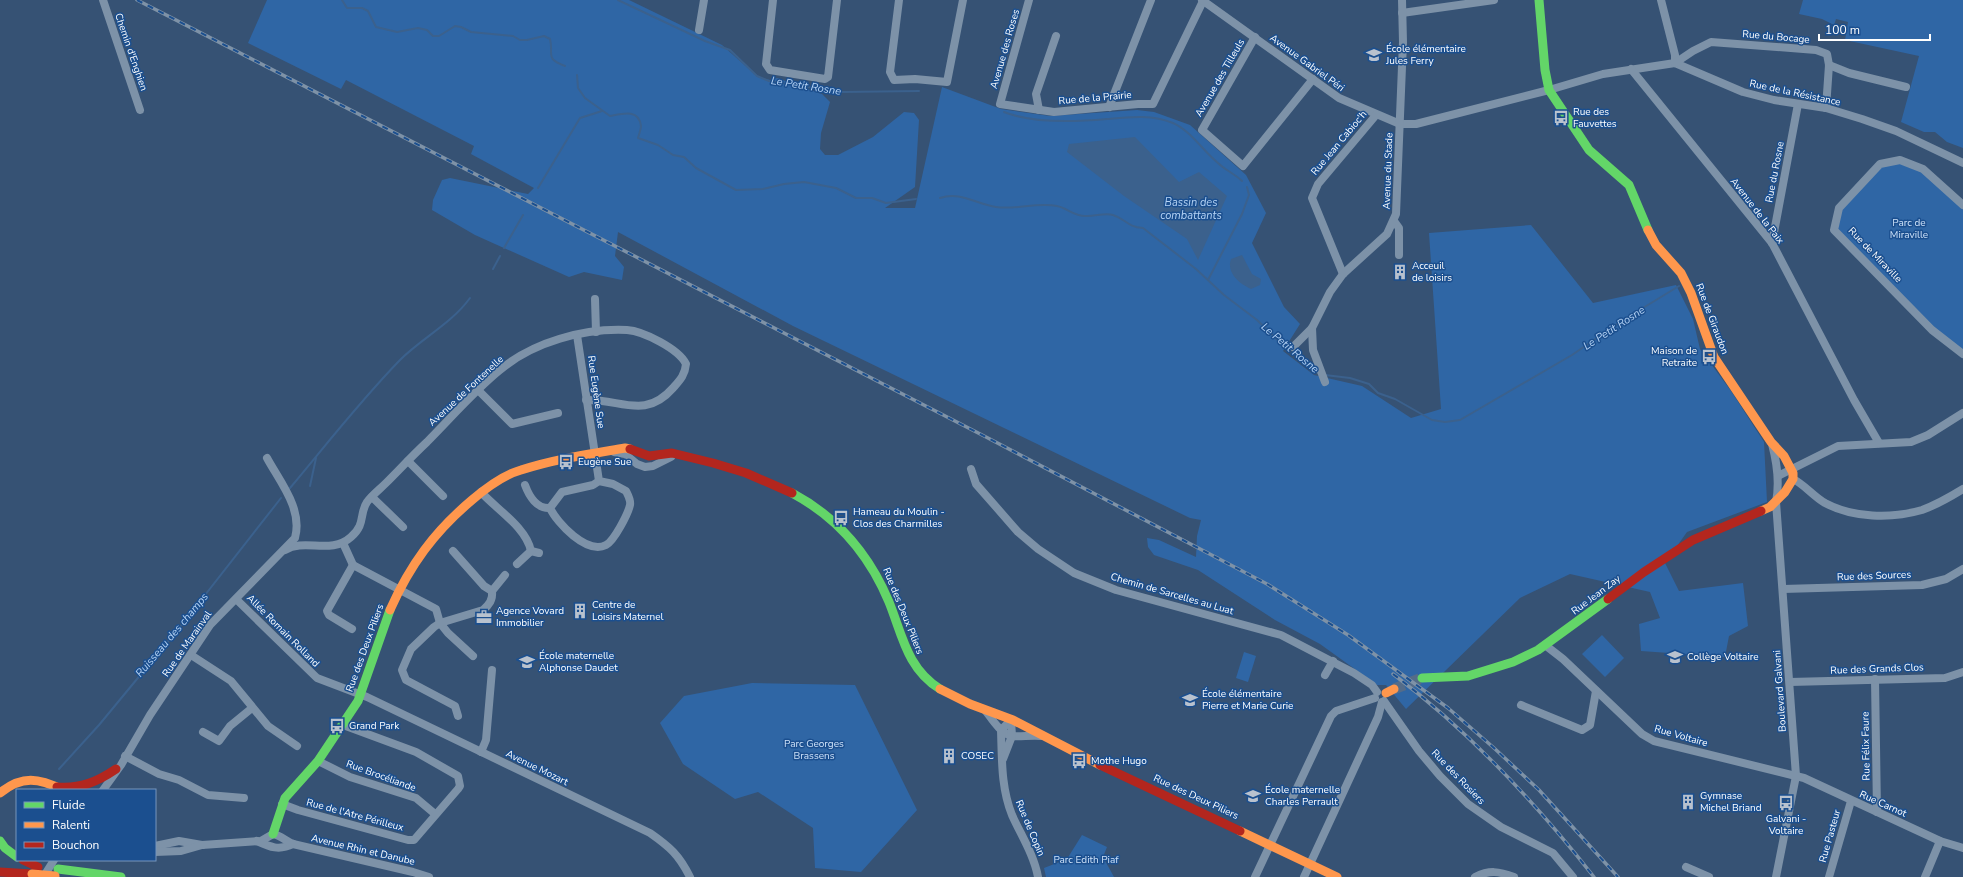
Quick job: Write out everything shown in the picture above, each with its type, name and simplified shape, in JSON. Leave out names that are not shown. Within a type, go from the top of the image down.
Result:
[{"type":"main road","points":[[1539,0],[1545,70],[1549,90]]},
{"type":"main road","name":"Rue de Giraudon","points":[[1549,90],[1589,150],[1630,185],[1646,226],[1656,245],[1681,273],[1694,300],[1706,339],[1714,357],[1771,442],[1784,456],[1791,469]]},
{"type":"main road","name":"Rue des Deux Piliers","points":[[273,834],[282,804],[292,790],[318,761],[343,725],[360,695],[387,616],[399,589],[414,562],[434,534],[450,518],[481,492],[499,480],[520,470],[594,453],[631,448],[653,457],[672,453],[730,466],[767,481],[808,502],[837,522],[858,544],[876,571],[889,601],[906,652],[916,669],[937,687],[985,710],[1001,714],[1044,737],[1337,877]]},
{"type":"main road","points":[[1776,502],[1788,488],[1793,479],[1791,469]]},
{"type":"main road","name":"Rue Jean Zay","points":[[1422,678],[1468,676],[1513,662],[1545,645],[1644,572],[1693,540],[1770,507],[1776,502]]},
{"type":"main road","points":[[0,793],[10,784],[24,779],[43,782],[60,788],[82,788],[99,781],[121,762]]},
{"type":"main road","points":[[17,789],[31,787],[40,789]]},
{"type":"main road","points":[[0,804],[16,790]]},
{"type":"main road","points":[[0,840],[5,848],[16,856]]},
{"type":"main road","points":[[24,861],[35,870]]},
{"type":"main road","points":[[0,872],[35,870],[121,877]]},
{"type":"main road","points":[[57,872],[76,877]]},
{"type":"street","name":"Chemin d'Enghien","points":[[103,0],[140,110]]},
{"type":"street","points":[[699,30],[704,0]]},
{"type":"street","points":[[773,0],[766,64],[770,70],[825,79],[828,77],[838,0]]},
{"type":"street","points":[[899,0],[890,72],[894,80],[915,79],[946,82],[963,0]]},
{"type":"street","name":"Avenue des Roses","points":[[1000,104],[1030,0]]},
{"type":"street","points":[[1109,107],[1151,0]]},
{"type":"street","name":"Rue de la Prairie","points":[[1000,104],[1054,112],[1153,104],[1202,0]]},
{"type":"street","name":"Avenue Gabriel Péri","points":[[1202,0],[1339,98],[1400,124],[1416,124],[1549,90]]},
{"type":"street","name":"Avenue du Stade","points":[[1293,347],[1312,328],[1330,292],[1343,274],[1387,234],[1394,221],[1398,208],[1402,0]]},
{"type":"street","points":[[1402,13],[1494,0]]},
{"type":"street","points":[[1549,90],[1603,74],[1675,63],[1675,55],[1661,0]]},
{"type":"street","points":[[1039,110],[1036,94],[1056,36]]},
{"type":"street","name":"Avenue des Tilleuls","points":[[1255,37],[1202,130],[1243,166],[1313,80]]},
{"type":"street","name":"Rue du Bocage","points":[[1675,63],[1693,51],[1711,42],[1816,50],[1827,54],[1829,66]]},
{"type":"street","name":"Rue de la Résistance","points":[[1675,63],[1742,92],[1798,104],[1826,108],[1896,131],[1963,163]]},
{"type":"street","points":[[1826,108],[1829,66],[1906,87]]},
{"type":"street","name":"Avenue de la Paix","points":[[1631,69],[1772,243],[1854,400],[1879,443]]},
{"type":"street","name":"Rue du Rosne","points":[[1772,243],[1798,104]]},
{"type":"street","name":"Rue Jean Cabioc'h","points":[[1343,274],[1312,198],[1318,184],[1376,115]]},
{"type":"street","name":"Rue de Miraville","points":[[1963,205],[1923,169],[1900,160],[1880,164],[1839,208],[1834,230],[1932,330],[1963,354]]},
{"type":"street","points":[[1394,221],[1399,228],[1399,255]]},
{"type":"street","points":[[595,299],[596,332]]},
{"type":"street","points":[[1312,328],[1313,350],[1322,369],[1325,382]]},
{"type":"street","name":"Avenue de Fontenelle","points":[[343,543],[360,526],[365,507],[372,497],[478,390],[517,357],[554,340],[596,332],[631,331],[648,336],[679,355],[686,364],[681,378],[670,391],[651,405],[638,407],[595,400],[586,400]]},
{"type":"street","name":"Rue Eugène Sue","points":[[577,335],[599,481]]},
{"type":"street","points":[[478,390],[512,424],[558,412]]},
{"type":"street","points":[[1778,476],[1838,446],[1911,442],[1928,435],[1963,413]]},
{"type":"street","name":"Rue de Giraudon","points":[[1771,442],[1778,476],[1776,502]]},
{"type":"street","name":"Rue de Marainval","points":[[103,789],[210,625],[285,550],[295,538],[295,513],[266,458]]},
{"type":"street","points":[[408,461],[443,496]]},
{"type":"street","name":"Chemin de Sarcelles au Luat","points":[[971,469],[976,484],[1018,532],[1038,549],[1074,573],[1116,590],[1263,629],[1294,640]]},
{"type":"street","points":[[1793,479],[1807,487],[1827,504],[1858,514],[1897,514],[1921,510],[1944,501],[1963,489]]},
{"type":"street","points":[[525,484],[535,502],[544,509],[550,508],[562,492],[593,485],[599,481],[621,487],[626,491],[630,500],[630,506],[624,519],[614,537],[605,546],[582,542],[554,518],[550,508]]},
{"type":"street","points":[[1778,488],[1788,488]]},
{"type":"street","points":[[481,492],[490,503],[499,508],[526,539],[535,552],[517,564]]},
{"type":"street","points":[[372,497],[403,526]]},
{"type":"street","name":"Boulevard Galvani","points":[[1776,502],[1796,776],[1776,877]]},
{"type":"street","points":[[285,550],[294,546],[334,546],[343,543],[353,565],[436,609],[440,623],[448,633],[473,656]]},
{"type":"street","points":[[453,551],[484,586],[492,591],[493,597],[488,606],[483,610],[440,623],[411,649],[402,670],[406,680],[455,706],[458,716]]},
{"type":"street","points":[[352,629],[329,615],[327,611],[353,565]]},
{"type":"street","name":"Rue des Sources","points":[[1783,589],[1922,585],[1946,579],[1963,569]]},
{"type":"street","points":[[492,591],[505,575]]},
{"type":"street","name":"Allée Romain Rolland","points":[[236,598],[317,678],[360,695]]},
{"type":"street","name":"Rue des Rosiers","points":[[1294,640],[1333,661],[1372,685],[1383,696],[1419,751],[1440,776],[1468,804],[1486,818],[1553,853],[1573,877]]},
{"type":"street","name":"Rue Voltaire","points":[[1545,645],[1563,659],[1642,734],[1654,741],[1796,776]]},
{"type":"street","points":[[191,655],[230,681],[268,726],[297,746]]},
{"type":"street","points":[[1325,675],[1333,661]]},
{"type":"street","points":[[481,752],[486,740],[492,670]]},
{"type":"street","name":"Rue des Grands Clos","points":[[1790,682],[1945,678],[1963,672]]},
{"type":"street","name":"Rue Félix Faure","points":[[1875,679],[1877,812]]},
{"type":"street","points":[[1522,705],[1582,730],[1590,725],[1596,691]]},
{"type":"street","name":"Avenue Mozart","points":[[360,695],[367,697],[650,833],[670,847],[682,861],[690,877]]},
{"type":"street","points":[[1255,877],[1331,716],[1336,711],[1383,696]]},
{"type":"street","points":[[1304,877],[1378,717],[1383,696]]},
{"type":"street","points":[[203,732],[218,741],[230,726],[252,708]]},
{"type":"street","name":"Rue des Deux Piliers","points":[[985,710],[1001,730],[1012,736],[1026,735],[1044,737]]},
{"type":"street","points":[[1001,730],[1011,720]]},
{"type":"street","points":[[1002,762],[1012,736],[1011,720]]},
{"type":"street","points":[[343,725],[416,752],[458,776],[460,786],[435,814]]},
{"type":"street","name":"Rue de Copin","points":[[1001,730],[1002,762],[1006,796],[1012,814],[1025,840],[1038,877]]},
{"type":"street","name":"Rue Brocéliande","points":[[318,761],[350,777],[416,798],[435,814]]},
{"type":"street","points":[[121,762],[179,780],[208,795],[244,798]]},
{"type":"street","name":"Rue de Marainval","points":[[103,789],[112,779],[121,762]]},
{"type":"street","name":"Rue Carnot","points":[[1796,776],[1940,841],[1963,848]]},
{"type":"street","points":[[112,779],[113,789]]},
{"type":"street","name":"Rue Pasteur","points":[[1829,877],[1850,800]]},
{"type":"street","name":"Rue de l'Atre Périlleux","points":[[282,804],[298,810],[408,840],[414,840],[435,814]]},
{"type":"street","name":"Avenue Rhin et Danube","points":[[156,852],[182,851],[202,845],[265,839],[273,834],[278,835],[284,840],[293,844],[429,877]]},
{"type":"street","name":"Avenue Rhin et Danube","points":[[257,840],[277,849],[285,848],[293,844]]},
{"type":"street","name":"Avenue Rhin et Danube","points":[[156,846],[179,841],[202,845]]},
{"type":"street","points":[[1925,877],[1940,841]]},
{"type":"street","points":[[43,877],[53,861]]},
{"type":"street","points":[[1686,867],[1709,877]]},
{"type":"street","points":[[1474,877],[1484,872],[1493,871],[1501,872],[1514,877]]},
{"type":"green space","points":[[267,0],[629,0],[722,45],[758,77],[770,80],[777,78],[822,94],[830,102],[821,133],[820,149],[825,155],[838,155],[873,137],[904,112],[914,113],[919,120],[915,187],[885,208],[915,208],[942,87],[1001,109],[1050,116],[1137,110],[1154,112],[1190,125],[1246,175],[1266,213],[1252,243],[1284,307],[1300,324],[1283,351],[1314,375],[1362,386],[1411,418],[1441,409],[1429,233],[1531,225],[1593,303],[1676,285],[1693,319],[1700,349],[1731,391],[1764,442],[1767,502],[1687,532],[1665,563],[1679,591],[1743,583],[1748,626],[1729,636],[1725,657],[1641,651],[1639,624],[1660,618],[1650,592],[1570,574],[1520,598],[1406,709],[1386,685],[1377,685],[1320,644],[1275,620],[1198,570],[1154,555],[1148,547],[1147,538],[1159,540],[1196,557],[1197,536],[1201,520],[1190,518],[793,326],[618,232],[615,256],[624,267],[622,280],[584,272],[569,277],[475,235],[432,210],[433,200],[442,180],[450,178],[528,194],[534,188],[471,154],[474,146],[346,80],[341,89],[248,43]]},
{"type":"green space","points":[[1803,0],[1963,0],[1963,148],[1947,142],[1935,132],[1924,132],[1901,122],[1919,56],[1845,40],[1848,22],[1836,19],[1834,25],[1822,19],[1799,14]]},
{"type":"green space","name":"Parc de Miraville","points":[[1900,160],[1923,169],[1963,205],[1963,354],[1945,339],[1834,230],[1839,208],[1880,164]]},
{"type":"green space","points":[[1602,635],[1624,658],[1605,677],[1582,654]]},
{"type":"green space","points":[[1244,652],[1256,656],[1248,682],[1236,678]]},
{"type":"green space","name":"Parc Georges Brassens","points":[[752,683],[855,685],[917,810],[861,872],[815,868],[813,828],[758,792],[735,799],[683,764],[660,723],[684,696]]},
{"type":"green space","name":"Parc Edith Piaf","points":[[1082,835],[1107,847],[1103,857],[1114,877],[1046,877],[1044,868],[1067,859]]},
{"type":"water","name":"Bassin des combattants","points":[[1135,137],[1179,182],[1199,172],[1227,196],[1198,260],[1187,239],[1124,196],[1067,152],[1069,144]]},
{"type":"water","points":[[1242,255],[1252,274],[1261,279],[1260,285],[1251,289],[1239,281],[1230,269],[1231,259]]},
{"type":"waterway","name":"Le Petit Rosne","points":[[342,0],[347,8],[362,8],[368,11],[376,27],[397,32],[418,28],[427,30],[433,36],[439,36],[455,26],[471,32],[513,36],[520,40],[544,36],[550,39],[551,56],[554,61],[565,66]]},
{"type":"waterway","name":"Le Petit Rosne","points":[[618,0],[705,41],[730,50],[757,76],[769,81],[841,92],[919,91]]},
{"type":"waterway","name":"Le Petit Rosne","points":[[577,75],[578,88],[585,98],[610,116],[619,114],[633,114],[640,120],[641,126],[638,138],[658,145],[673,155],[684,157],[696,168],[736,190],[763,189],[784,184],[804,182],[836,188],[856,198],[872,198],[886,203],[916,199]]},
{"type":"waterway","name":"Ruisseau des champs","points":[[538,188],[580,118],[602,111]]},
{"type":"waterway","points":[[1004,112],[1028,119],[1055,121],[1082,121],[1140,117],[1165,120],[1186,131],[1212,158],[1242,181]]},
{"type":"waterway","points":[[1208,280],[1242,214],[1249,195],[1247,187]]},
{"type":"waterway","name":"Le Petit Rosne","points":[[940,198],[947,196],[961,197],[1004,208],[1042,205],[1057,206],[1081,216],[1110,214],[1130,225],[1143,228],[1196,269],[1224,295],[1257,320],[1284,346],[1293,351],[1319,374]]},
{"type":"waterway","name":"Ruisseau des champs","points":[[504,248],[523,215]]},
{"type":"waterway","name":"Ruisseau des champs","points":[[493,269],[500,256]]},
{"type":"waterway","name":"Le Petit Rosne","points":[[1325,375],[1350,378],[1369,384],[1378,393],[1395,399],[1432,420],[1445,422],[1460,420],[1572,355],[1620,322],[1679,286]]},
{"type":"waterway","name":"Ruisseau des champs","points":[[290,488],[371,391],[400,360],[454,316],[470,298]]},
{"type":"waterway","points":[[310,486],[316,458]]},
{"type":"waterway","name":"Ruisseau des champs","points":[[59,769],[99,725],[180,627],[281,498]]},
{"type":"tunnel","points":[[1394,689],[1422,678]]},
{"type":"railway","points":[[137,0],[986,437],[1267,584],[1348,635],[1448,708],[1539,790],[1618,877]]},
{"type":"railway","points":[[1393,674],[1448,719],[1500,769],[1525,795],[1594,877]]},
{"type":"traffic: fast","points":[[1539,0],[1545,70],[1549,90],[1589,150],[1629,185],[1648,230]]},
{"type":"traffic: fast","points":[[792,493],[823,513],[850,538],[872,568],[881,585],[907,650],[913,661],[929,681],[940,689]]},
{"type":"traffic: fast","points":[[1422,678],[1468,676],[1513,662],[1538,650],[1608,599]]},
{"type":"traffic: fast","points":[[273,834],[285,798],[318,761],[358,701],[390,610]]},
{"type":"traffic: fast","points":[[0,841],[5,848],[16,856]]},
{"type":"traffic: fast","points":[[58,869],[121,877]]},
{"type":"traffic: slow","points":[[1648,230],[1656,245],[1681,273],[1691,293],[1714,357],[1771,442],[1784,456],[1793,473],[1793,479],[1785,492],[1770,507],[1761,511]]},
{"type":"traffic: slow","points":[[390,610],[406,578],[424,550],[458,512],[477,495],[495,482],[514,472],[534,466],[573,457],[625,448],[630,449]]},
{"type":"traffic: slow","points":[[940,689],[970,704],[1013,720],[1100,765]]},
{"type":"traffic: slow","points":[[1386,693],[1394,689]]},
{"type":"traffic: slow","points":[[0,793],[16,783],[31,780],[46,783],[61,789]]},
{"type":"traffic: slow","points":[[1240,831],[1337,877]]},
{"type":"traffic: slow","points":[[32,874],[55,876]]},
{"type":"traffic: jam","points":[[630,449],[649,456],[672,453],[713,463],[746,473],[792,493]]},
{"type":"traffic: jam","points":[[1608,599],[1644,572],[1693,540],[1761,511]]},
{"type":"traffic: jam","points":[[1100,765],[1240,831]]},
{"type":"traffic: jam","points":[[57,787],[73,787],[88,784],[102,778],[116,769]]},
{"type":"traffic: jam","points":[[25,861],[38,867]]},
{"type":"traffic: jam","points":[[0,872],[32,874]]},
{"type":"place","name":"École élémentaire Jules Ferry","points":[[1374,55]]},
{"type":"place","name":"Rue des Fauvettes","points":[[1561,118]]},
{"type":"place","name":"Acceuil de loisirs","points":[[1400,272]]},
{"type":"place","name":"Maison de Retraite","points":[[1709,357]]},
{"type":"place","name":"Eugène Sue","points":[[566,462]]},
{"type":"place","name":"Hameau du Moulin - Clos des Charmilles","points":[[841,518]]},
{"type":"place","name":"Centre de Loisirs Maternel","points":[[580,611]]},
{"type":"place","name":"Agence Vovard Immobilier","points":[[484,617]]},
{"type":"place","name":"Collège Voltaire","points":[[1675,657]]},
{"type":"place","name":"École maternelle Alphonse Daudet","points":[[527,662]]},
{"type":"place","name":"École élémentaire Pierre et Marie Curie","points":[[1190,700]]},
{"type":"place","name":"Grand Park","points":[[337,726]]},
{"type":"place","name":"COSEC","points":[[949,756]]},
{"type":"place","name":"Mothe Hugo","points":[[1079,761]]},
{"type":"place","name":"École maternelle Charles Perrault","points":[[1253,796]]},
{"type":"place","name":"Gymnase Michel Briand","points":[[1688,802]]},
{"type":"place","name":"Galvani - Voltaire","points":[[1786,803]]}]
